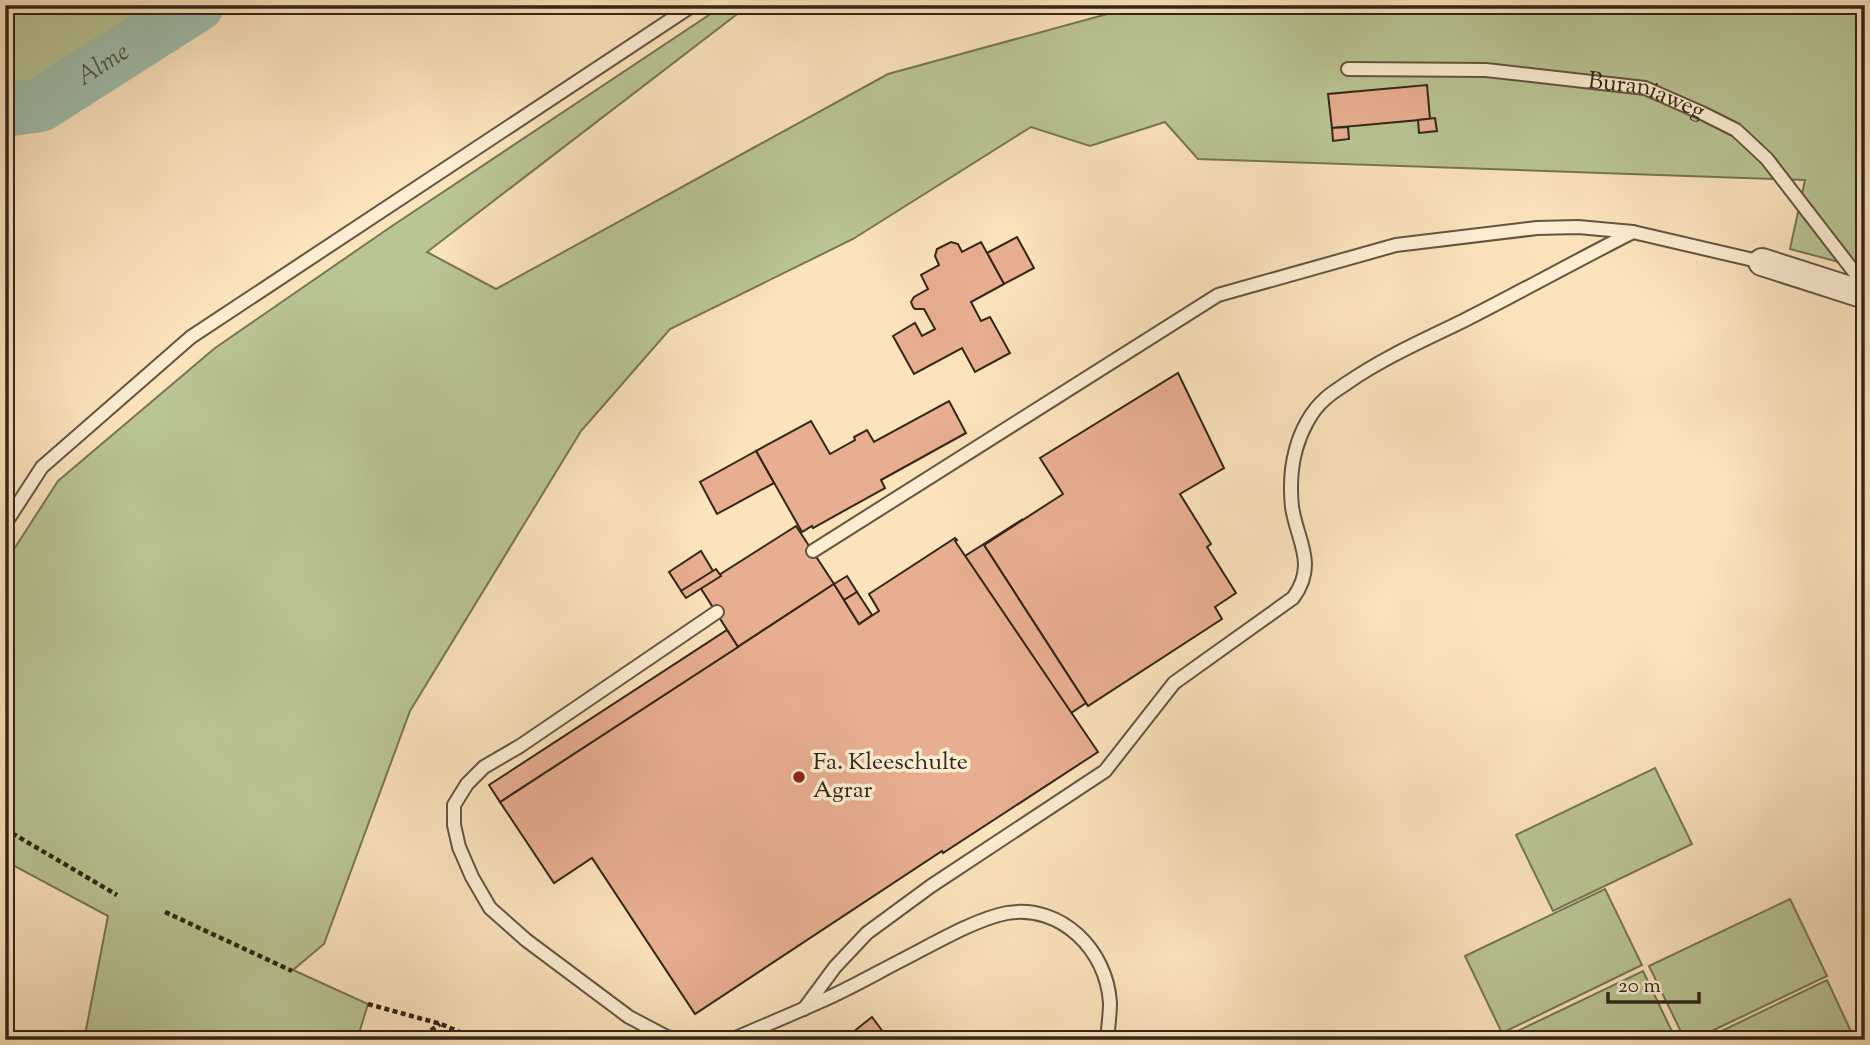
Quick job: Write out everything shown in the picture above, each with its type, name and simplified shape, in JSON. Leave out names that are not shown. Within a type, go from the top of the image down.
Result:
[{"type":"street","points":[[1762,262],[1865,295]]},
{"type":"lane","points":[[5,524],[41,467],[191,337],[693,5]]},
{"type":"lane","name":"Buraniaweg","points":[[1348,69],[1486,70],[1645,88],[1736,130],[1767,159],[1865,286]]},
{"type":"lane","points":[[813,551],[1217,295],[1396,245],[1537,228],[1578,227],[1633,232],[1762,262]]},
{"type":"lane","points":[[804,1009],[835,967],[867,933],[931,886],[1105,771],[1174,683],[1293,598],[1301,588],[1305,566],[1304,546],[1293,509],[1292,471],[1303,430],[1325,399],[1377,363],[1541,282],[1633,232]]},
{"type":"lane","points":[[681,1040],[667,1037],[629,1017],[526,940],[490,908],[459,847],[454,825],[454,805],[467,784],[484,767],[520,746],[717,612]]},
{"type":"lane","points":[[731,1040],[804,1009],[977,923],[1006,913],[1032,912],[1054,918],[1074,930],[1090,946],[1103,972],[1110,1002],[1107,1040]]},
{"type":"path","points":[[5,829],[117,895]]},
{"type":"path","points":[[165,912],[292,971]]},
{"type":"path","points":[[368,1004],[441,1024],[478,1040]]},
{"type":"path","points":[[417,1040],[441,1024]]},
{"type":"green space","points":[[5,5],[147,5],[5,113]]},
{"type":"green space","points":[[724,5],[749,5],[427,252],[496,289],[888,74],[1140,5],[1865,5],[1865,269],[1790,249],[1805,180],[1198,159],[1165,122],[1090,146],[1031,127],[853,239],[670,329],[581,431],[410,711],[324,944],[293,970],[368,1004],[357,1040],[84,1040],[108,916],[5,861],[5,563],[58,481],[215,348],[392,226]]},
{"type":"green space","points":[[1655,768],[1692,844],[1553,911],[1516,835]]},
{"type":"green space","points":[[1605,889],[1642,965],[1502,1033],[1465,956]]},
{"type":"green space","points":[[1790,899],[1827,976],[1693,1040],[1685,1040],[1649,966]]},
{"type":"green space","points":[[1643,971],[1676,1040],[1503,1038]]},
{"type":"green space","points":[[1827,980],[1855,1040],[1703,1040]]},
{"type":"building","points":[[1427,85],[1430,119],[1332,128],[1328,94]]},
{"type":"building","points":[[1435,118],[1437,131],[1419,133],[1418,120]]},
{"type":"building","points":[[1348,127],[1349,139],[1333,141],[1332,128]]},
{"type":"building","points":[[1017,237],[1034,268],[1004,284],[987,253]]},
{"type":"building","points":[[951,242],[958,244],[962,252],[981,242],[1004,284],[971,302],[981,321],[990,317],[1010,353],[975,372],[962,348],[914,374],[893,336],[915,323],[922,336],[935,329],[924,309],[915,309],[911,302],[914,297],[928,289],[921,275],[939,265],[935,256],[937,249]]},
{"type":"building","points":[[1178,373],[1224,468],[1180,494],[1211,544],[1207,547],[1236,593],[1215,607],[1222,619],[1088,706],[984,545],[1063,494],[1040,458]]},
{"type":"building","points":[[949,401],[966,433],[881,480],[885,488],[802,532],[756,451],[811,421],[830,454],[867,430],[874,442]]},
{"type":"building","points":[[756,451],[774,483],[717,514],[700,482]]},
{"type":"building","points":[[1023,519],[984,545],[1086,703],[1071,713],[965,556]]},
{"type":"building","points":[[796,526],[834,584],[738,647],[700,587]]},
{"type":"building","name":"Fa. Kleeschulte Agrar","points":[[955,538],[1098,752],[695,1014],[592,858],[554,883],[500,802],[834,584],[859,624],[879,611],[869,594]]},
{"type":"building","points":[[701,551],[713,571],[682,592],[669,572]]},
{"type":"building","points":[[716,569],[721,576],[686,598],[681,591]]},
{"type":"building","points":[[847,576],[857,592],[844,600],[834,584]]},
{"type":"building","points":[[857,592],[872,615],[859,624],[844,600]]},
{"type":"building","points":[[727,630],[738,647],[500,802],[489,785]]},
{"type":"building","points":[[872,1017],[889,1040],[843,1040]]},
{"type":"waterway","name":"Alme","points":[[5,110],[40,105],[197,5]]},
{"type":"place","name":"Fa. Kleeschulte Agrar","points":[[799,777]]}]
